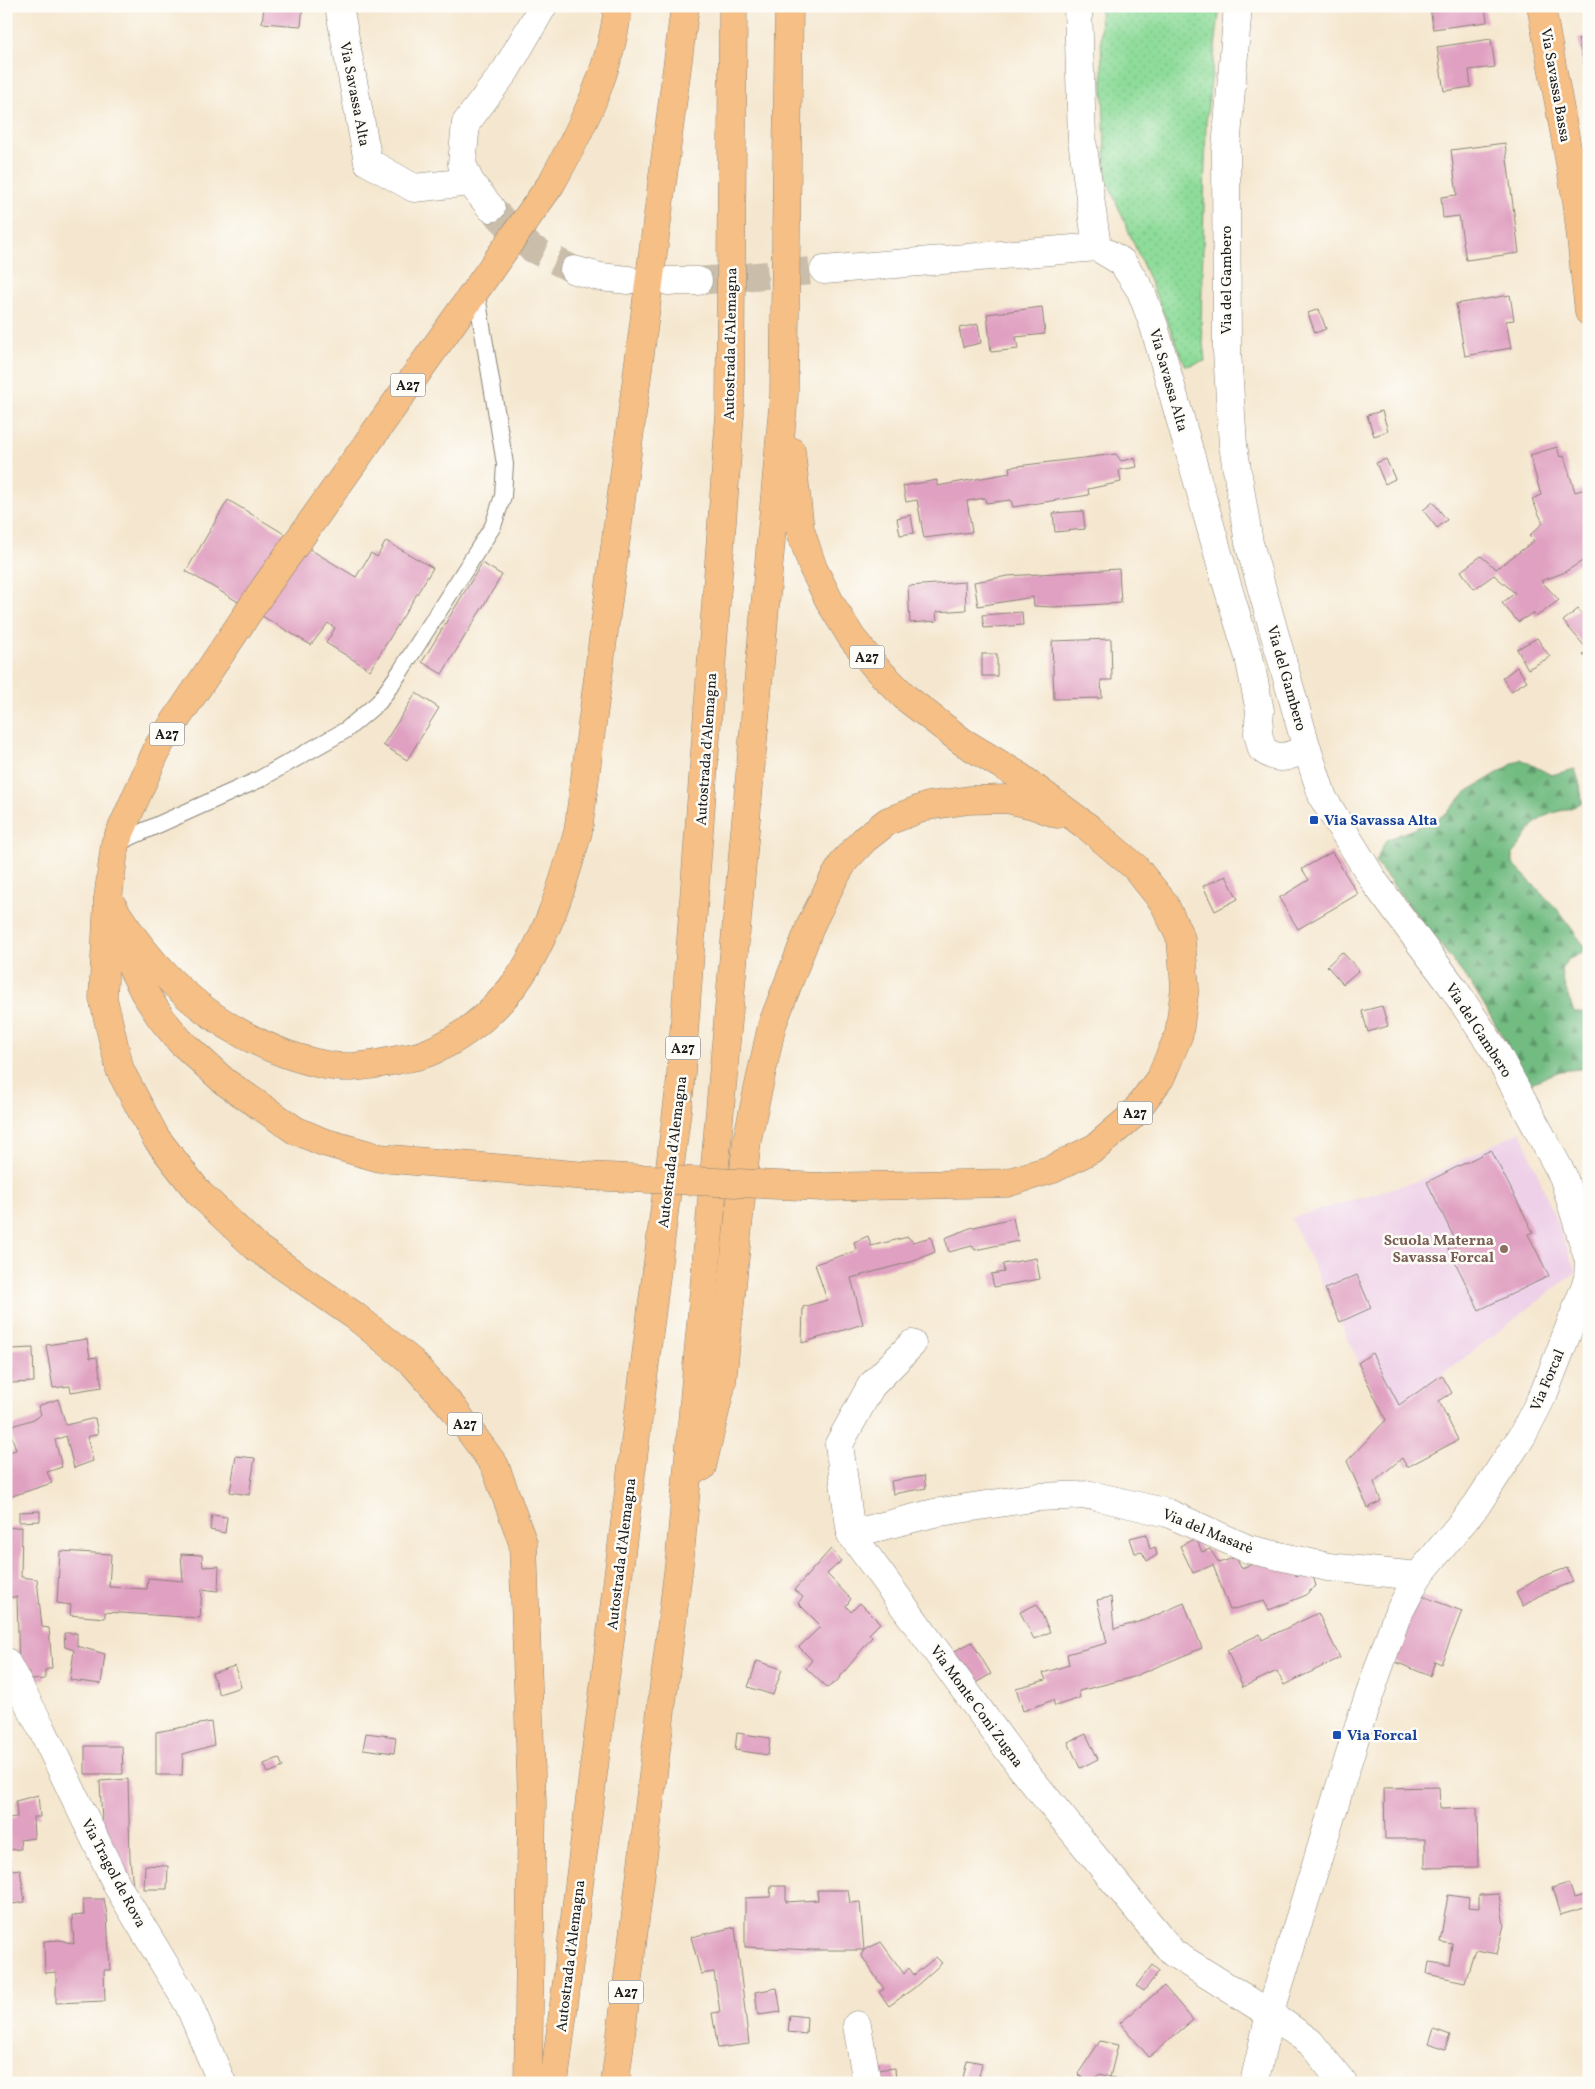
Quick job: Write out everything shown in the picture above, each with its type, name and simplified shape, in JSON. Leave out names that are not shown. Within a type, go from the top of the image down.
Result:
[{"type":"main road","name":"A27","points":[[528,2083],[532,1802],[523,1543],[494,1466],[453,1408],[411,1361],[355,1316],[257,1248],[199,1193],[156,1138],[120,1070],[103,998],[108,899],[115,844],[159,746],[272,578],[551,184],[580,131],[604,73],[618,6]]},
{"type":"main road","points":[[108,899],[125,928],[146,956],[195,1003],[222,1022],[252,1039],[311,1063],[352,1067],[425,1054],[470,1030],[510,990],[537,947],[561,890],[578,832],[686,6]]},
{"type":"main road","name":"Autostrada d'Alemagna","points":[[554,2083],[680,1087],[730,414],[733,6]]},
{"type":"main road","name":"A27","points":[[615,2083],[680,1556],[784,395],[789,6]]},
{"type":"main road","name":"Via Savassa Bassa","points":[[1541,6],[1577,202],[1589,312]]},
{"type":"main road","name":"A27","points":[[108,899],[117,931],[129,962],[144,992],[161,1018],[201,1062],[265,1111],[294,1130],[323,1142],[380,1158],[586,1176],[822,1186],[1006,1182],[1053,1169],[1096,1147],[1132,1116],[1161,1078],[1178,1034],[1185,986],[1181,939],[1164,903],[1135,867],[1089,828],[1016,774],[963,742],[906,698],[877,669],[852,638],[830,604],[813,568],[800,529],[784,395]]},
{"type":"main road","name":"A27","points":[[680,1556],[722,1382],[747,1140],[772,1025],[812,922],[833,880],[845,860],[865,839],[888,821],[928,806],[969,800],[1007,799],[1033,805],[1089,828]]},
{"type":"street","name":"Via Savassa Alta","points":[[339,6],[368,162],[414,188],[470,182]]},
{"type":"street","points":[[491,208],[470,182],[462,164],[466,123],[506,70],[543,6]]},
{"type":"street","points":[[824,270],[1097,247],[1082,140],[1078,6]]},
{"type":"street","name":"Via del Gambero","points":[[1238,6],[1226,149],[1227,351],[1233,445],[1249,542],[1307,749],[1323,798],[1376,884],[1452,986],[1496,1052],[1563,1176],[1589,1261],[1588,1279]]},
{"type":"street","name":"Via Savassa Alta","points":[[1097,247],[1122,262],[1140,291],[1154,326],[1248,657],[1260,711],[1258,732],[1262,749],[1273,757],[1283,758],[1307,749]]},
{"type":"street","points":[[574,270],[600,277],[628,280]]},
{"type":"street","points":[[668,281],[698,281]]},
{"type":"street","name":"Via Forcal","points":[[1254,2083],[1270,2014],[1358,1725],[1396,1618],[1418,1576],[1476,1506],[1522,1436],[1544,1393],[1588,1279]]},
{"type":"street","name":"Via Monte Coni Zugna","points":[[912,1344],[871,1386],[839,1444],[851,1534],[1020,1766],[1173,1953],[1270,2014],[1310,2042],[1343,2083]]},
{"type":"street","name":"Via del Masarè","points":[[851,1534],[934,1513],[1038,1497],[1091,1495],[1168,1513],[1248,1549],[1328,1567],[1418,1576]]},
{"type":"street","name":"Via Tragol de Rova","points":[[6,1662],[41,1727],[118,1887],[189,2005],[222,2083]]},
{"type":"street","points":[[857,2026],[867,2083]]},
{"type":"lane","points":[[115,844],[258,780],[346,730],[379,702],[400,672],[493,526],[503,496],[505,464],[476,290]]},
{"type":"shaded area","points":[[1521,1131],[1576,1272],[1442,1375],[1399,1405],[1386,1420],[1291,1218],[1420,1180]]},
{"type":"green space","points":[[1100,6],[1220,6],[1206,122],[1201,326],[1205,361],[1186,366],[1106,178]]},
{"type":"green space","points":[[1521,759],[1551,775],[1575,769],[1580,785],[1582,802],[1571,808],[1543,817],[1538,821],[1513,853],[1513,864],[1557,909],[1583,944],[1586,951],[1567,960],[1561,970],[1574,1013],[1589,1013],[1589,1068],[1560,1071],[1526,1085],[1503,1037],[1471,984],[1375,862],[1386,840],[1433,821],[1447,813],[1466,792]]},
{"type":"building","points":[[264,6],[303,6],[301,26],[262,23]]},
{"type":"building","points":[[1430,6],[1485,6],[1487,22],[1433,29]]},
{"type":"building","points":[[1589,36],[1589,82],[1588,82],[1578,39]]},
{"type":"building","points":[[1491,39],[1495,67],[1469,70],[1471,87],[1444,91],[1437,47]]},
{"type":"building","points":[[1505,143],[1519,253],[1466,260],[1459,216],[1443,218],[1441,197],[1457,195],[1451,150]]},
{"type":"building","points":[[1510,295],[1514,320],[1506,321],[1511,348],[1465,356],[1456,304]]},
{"type":"building","points":[[1042,307],[1045,334],[1016,337],[1018,349],[991,352],[987,314]]},
{"type":"building","points":[[1319,309],[1326,329],[1315,333],[1308,313]]},
{"type":"building","points":[[978,324],[981,343],[963,347],[959,328]]},
{"type":"building","points":[[1382,411],[1388,431],[1374,436],[1367,415]]},
{"type":"building","points":[[1557,447],[1560,457],[1564,456],[1575,492],[1589,488],[1589,557],[1563,573],[1541,581],[1559,600],[1536,617],[1533,613],[1518,622],[1502,603],[1515,593],[1494,575],[1474,589],[1461,571],[1481,556],[1496,569],[1534,541],[1529,536],[1543,523],[1532,499],[1541,495],[1530,455]]},
{"type":"building","points":[[1116,454],[1121,461],[1135,458],[1137,467],[1119,470],[1121,482],[1088,489],[1089,495],[1013,507],[1011,500],[986,503],[985,498],[967,501],[972,532],[924,538],[917,500],[906,502],[903,486],[937,480],[937,486],[1010,473],[1009,467]]},
{"type":"building","points":[[1386,459],[1395,479],[1385,484],[1376,463]]},
{"type":"building","points":[[228,500],[356,577],[371,553],[377,557],[386,541],[433,568],[370,670],[326,643],[335,628],[328,623],[311,645],[186,571]]},
{"type":"building","points":[[1433,502],[1447,520],[1437,528],[1423,510]]},
{"type":"building","points":[[1083,511],[1085,529],[1055,532],[1053,513]]},
{"type":"building","points":[[911,515],[914,533],[900,535],[897,518]]},
{"type":"building","points":[[482,563],[502,575],[442,674],[422,662]]},
{"type":"building","points":[[1119,569],[1121,603],[1053,607],[1034,606],[1033,597],[978,606],[974,582],[1008,576]]},
{"type":"building","points":[[965,582],[966,610],[936,612],[937,621],[910,623],[908,586]]},
{"type":"building","points":[[1578,609],[1589,622],[1589,660],[1583,654],[1588,650],[1563,621]]},
{"type":"building","points":[[1022,612],[1023,625],[984,628],[982,615]]},
{"type":"building","points":[[1537,638],[1550,657],[1528,669],[1517,649]]},
{"type":"building","points":[[1111,639],[1112,680],[1101,680],[1102,698],[1054,699],[1052,641]]},
{"type":"building","points":[[982,654],[997,654],[997,676],[982,676]]},
{"type":"building","points":[[1517,667],[1527,681],[1511,691],[1502,678]]},
{"type":"building","points":[[416,693],[439,708],[407,760],[383,745]]},
{"type":"building","points":[[1332,852],[1358,894],[1298,929],[1279,898],[1309,880],[1302,869]]},
{"type":"building","points":[[1226,876],[1238,899],[1215,911],[1203,886]]},
{"type":"building","points":[[1342,952],[1359,970],[1343,984],[1327,966]]},
{"type":"building","points":[[1382,1006],[1388,1026],[1368,1032],[1362,1011]]},
{"type":"building","points":[[1491,1150],[1533,1232],[1528,1234],[1549,1276],[1479,1310],[1448,1248],[1457,1244],[1427,1182]]},
{"type":"building","points":[[1013,1218],[1018,1241],[975,1250],[972,1246],[949,1252],[945,1238],[970,1228]]},
{"type":"building","points":[[868,1236],[871,1246],[908,1237],[913,1242],[931,1237],[935,1252],[914,1261],[851,1278],[863,1324],[802,1343],[803,1307],[827,1300],[815,1264],[856,1251],[854,1242]]},
{"type":"building","points":[[1036,1258],[1040,1279],[994,1287],[991,1274],[1004,1272],[1003,1264]]},
{"type":"building","points":[[1357,1275],[1371,1308],[1340,1322],[1325,1289]]},
{"type":"building","points":[[87,1339],[90,1358],[97,1357],[102,1387],[71,1392],[70,1386],[53,1388],[46,1345]]},
{"type":"building","points":[[33,1348],[34,1382],[11,1383],[11,1349]]},
{"type":"building","points":[[1372,1353],[1399,1405],[1442,1375],[1452,1393],[1439,1401],[1458,1440],[1407,1467],[1402,1458],[1374,1482],[1381,1501],[1368,1508],[1347,1461],[1386,1420],[1358,1363]]},
{"type":"building","points":[[58,1399],[66,1425],[95,1418],[98,1434],[87,1437],[93,1461],[74,1468],[66,1436],[55,1440],[62,1467],[47,1472],[52,1483],[6,1498],[6,1453],[16,1450],[9,1427],[37,1418],[41,1414],[38,1406]]},
{"type":"building","points":[[236,1456],[255,1458],[249,1495],[230,1492]]},
{"type":"building","points":[[924,1476],[926,1488],[893,1494],[891,1481]]},
{"type":"building","points":[[40,1511],[40,1521],[19,1522],[19,1512]]},
{"type":"building","points":[[212,1515],[227,1517],[225,1533],[210,1530]]},
{"type":"building","points":[[22,1527],[21,1577],[37,1579],[42,1627],[49,1628],[52,1668],[45,1670],[45,1679],[30,1680],[30,1672],[19,1672],[17,1597],[6,1597],[6,1528]]},
{"type":"building","points":[[1146,1534],[1150,1549],[1155,1547],[1157,1555],[1147,1561],[1142,1552],[1135,1553],[1130,1538]]},
{"type":"building","points":[[1196,1538],[1202,1552],[1210,1549],[1219,1563],[1236,1557],[1241,1568],[1269,1559],[1291,1561],[1296,1576],[1311,1570],[1316,1586],[1304,1596],[1269,1610],[1264,1601],[1230,1610],[1213,1565],[1193,1573],[1180,1546]]},
{"type":"building","points":[[831,1549],[841,1561],[827,1574],[851,1599],[846,1606],[851,1612],[860,1603],[880,1623],[869,1634],[872,1637],[837,1681],[827,1688],[806,1668],[812,1660],[799,1647],[821,1626],[798,1603],[803,1597],[794,1590]]},
{"type":"building","points":[[60,1551],[111,1554],[109,1587],[147,1589],[148,1578],[183,1581],[181,1554],[202,1555],[203,1567],[219,1566],[218,1591],[202,1589],[200,1618],[105,1612],[105,1618],[70,1615],[71,1605],[57,1603]]},
{"type":"building","points":[[1567,1568],[1573,1582],[1544,1593],[1523,1606],[1516,1592],[1541,1577]]},
{"type":"building","points":[[1414,1593],[1462,1611],[1441,1664],[1435,1661],[1430,1676],[1393,1661]]},
{"type":"building","points":[[1111,1597],[1114,1629],[1145,1620],[1184,1603],[1202,1648],[1130,1678],[1079,1691],[1080,1698],[1055,1706],[1053,1700],[1023,1711],[1016,1688],[1046,1680],[1043,1673],[1069,1665],[1067,1654],[1107,1643],[1097,1600]]},
{"type":"building","points":[[1037,1604],[1050,1632],[1034,1639],[1020,1612]]},
{"type":"building","points":[[1318,1613],[1340,1658],[1284,1685],[1277,1671],[1243,1687],[1227,1650],[1260,1634],[1262,1640]]},
{"type":"building","points":[[64,1633],[77,1633],[77,1646],[105,1654],[101,1684],[70,1680],[74,1650],[65,1647]]},
{"type":"building","points":[[972,1642],[991,1674],[972,1685],[953,1652]]},
{"type":"building","points":[[757,1661],[782,1669],[773,1695],[748,1687]]},
{"type":"building","points":[[235,1666],[241,1687],[219,1694],[212,1673]]},
{"type":"building","points":[[211,1722],[214,1745],[183,1754],[182,1775],[156,1775],[156,1732]]},
{"type":"building","points":[[366,1733],[396,1737],[394,1753],[363,1749]]},
{"type":"building","points":[[737,1733],[770,1738],[768,1755],[735,1750]]},
{"type":"building","points":[[1086,1734],[1098,1759],[1080,1768],[1068,1742]]},
{"type":"building","points":[[85,1746],[122,1746],[123,1774],[85,1774]]},
{"type":"building","points":[[279,1758],[283,1767],[268,1773],[264,1764]]},
{"type":"building","points":[[128,1779],[130,1858],[133,1887],[103,1844],[100,1781]]},
{"type":"building","points":[[1439,1787],[1440,1809],[1477,1808],[1478,1867],[1425,1868],[1425,1839],[1385,1839],[1384,1788]]},
{"type":"building","points":[[38,1795],[40,1817],[33,1817],[34,1838],[20,1840],[21,1849],[8,1850],[12,1870],[20,1869],[25,1902],[6,1905],[6,1818],[17,1817],[16,1801]]},
{"type":"building","points":[[145,1865],[168,1866],[167,1889],[144,1889]]},
{"type":"building","points":[[1569,1883],[1574,1898],[1584,1895],[1588,1907],[1560,1915],[1552,1888]]},
{"type":"building","points":[[771,1886],[786,1886],[786,1902],[818,1900],[817,1890],[848,1890],[850,1903],[860,1902],[864,1950],[745,1947],[745,1898],[770,1897]]},
{"type":"building","points":[[1499,1894],[1504,1925],[1497,1954],[1475,1950],[1465,1982],[1427,1974],[1429,1962],[1449,1965],[1452,1944],[1440,1942],[1448,1895],[1469,1898],[1468,1907],[1479,1908],[1479,1895]]},
{"type":"building","points":[[83,1899],[104,1899],[107,1915],[110,1970],[104,1970],[105,2001],[56,2003],[56,1972],[45,1973],[44,1941],[60,1940],[74,1944],[72,1916],[84,1915]]},
{"type":"building","points":[[735,1927],[749,2044],[718,2048],[712,2013],[720,2012],[714,1972],[701,1974],[691,1937]]},
{"type":"building","points":[[881,1942],[904,1974],[909,1968],[914,1975],[936,1957],[942,1963],[914,1988],[889,2006],[879,1992],[884,1989],[861,1955],[864,1950]]},
{"type":"building","points":[[1152,1965],[1159,1971],[1144,1991],[1136,1986]]},
{"type":"building","points":[[1164,1986],[1193,2020],[1149,2057],[1120,2023]]},
{"type":"building","points":[[777,1988],[781,2012],[758,2015],[755,1992]]},
{"type":"building","points":[[790,2015],[807,2017],[806,2034],[788,2032]]},
{"type":"building","points":[[1434,2029],[1450,2035],[1445,2049],[1429,2043]]},
{"type":"building","points":[[1100,2041],[1118,2045],[1110,2077],[1100,2074],[1089,2082],[1078,2074]]},
{"type":"building","points":[[967,2060],[982,2063],[978,2081],[963,2078]]},
{"type":"building","points":[[895,2068],[896,2081],[875,2083],[874,2070]]},
{"type":"building","points":[[1110,2077],[1134,2083],[1109,2083]]},
{"type":"tunnel","points":[[491,208],[531,248],[574,270]]},
{"type":"tunnel","points":[[698,281],[824,270]]},
{"type":"place","name":"Via Savassa Alta","points":[[1314,820]]},
{"type":"place","name":"Scuola Materna Savassa Forcal","points":[[1504,1249]]},
{"type":"place","name":"Via Forcal","points":[[1337,1735]]}]
